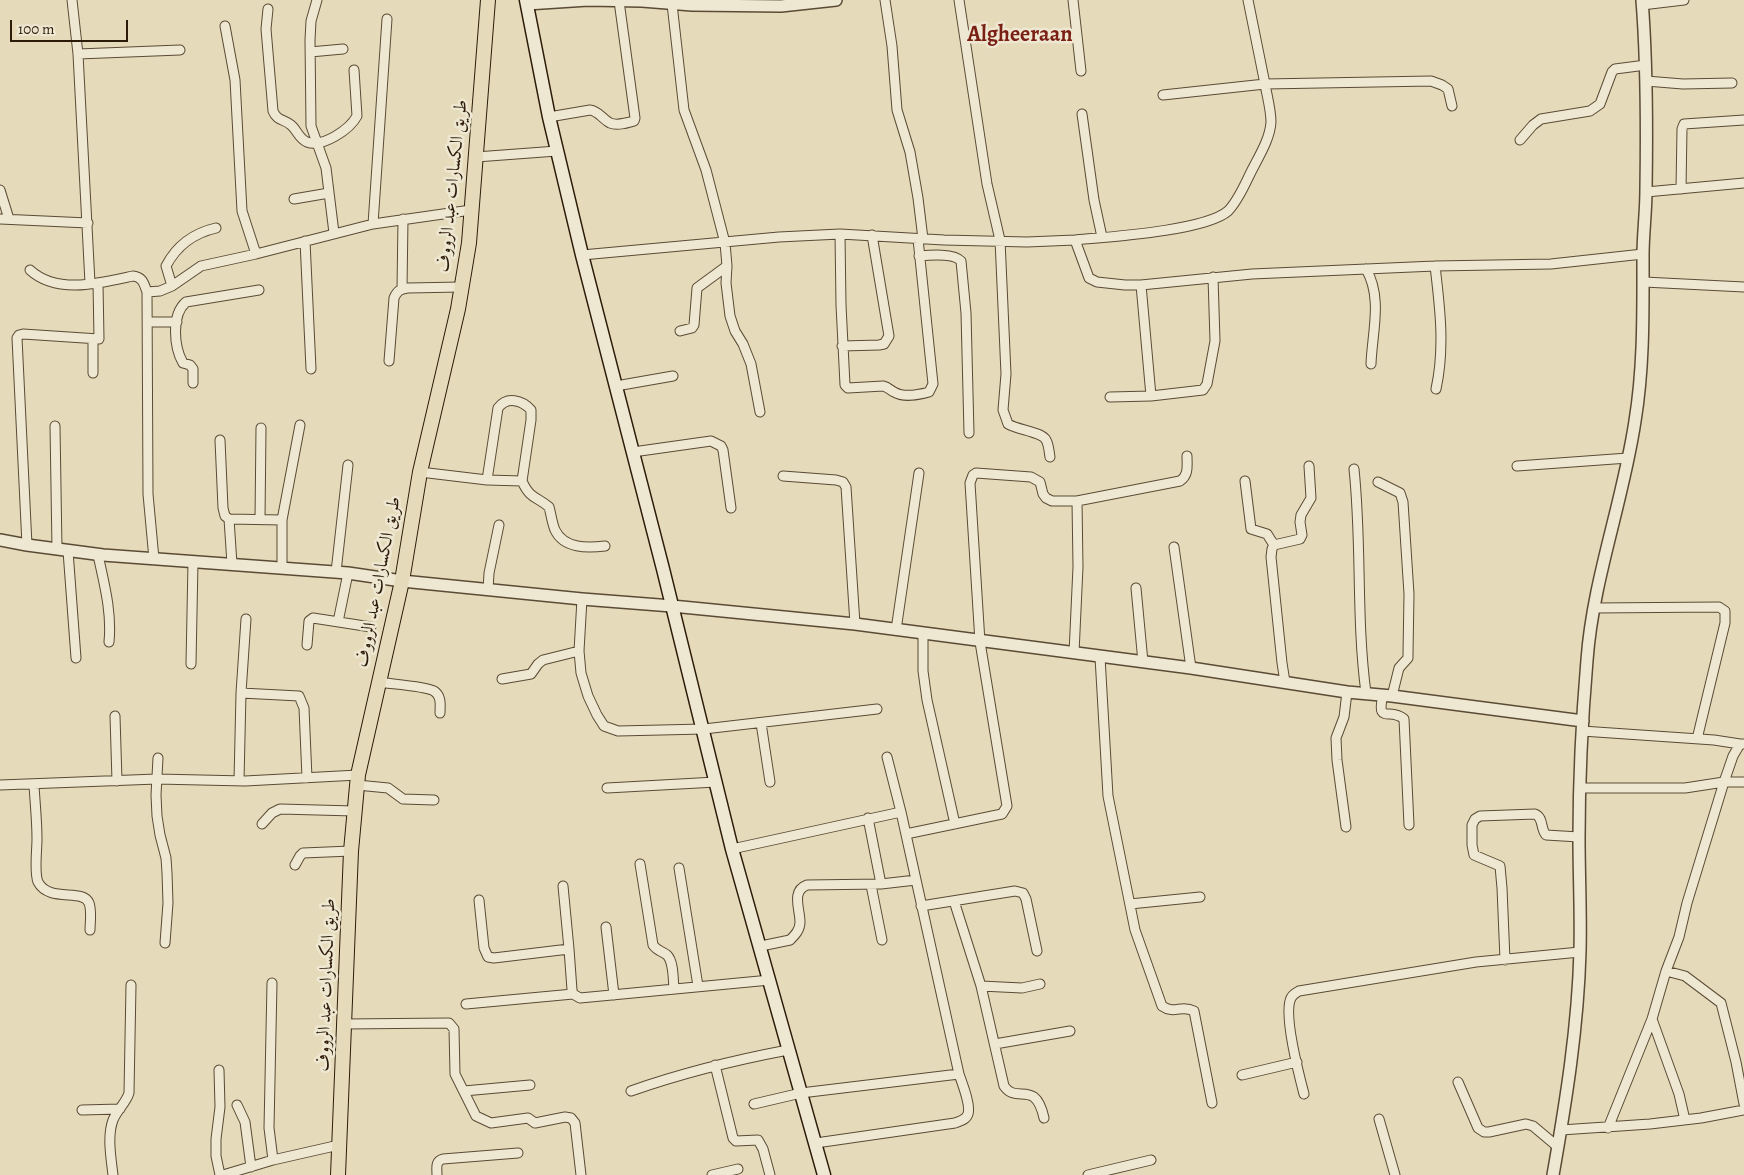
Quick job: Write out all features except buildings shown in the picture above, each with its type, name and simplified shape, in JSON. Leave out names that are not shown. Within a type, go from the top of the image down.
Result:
[{"type":"main road","name":"طريق الكسارات عبد الرووف","points":[[338,1175],[354,811],[358,780],[378,682],[402,581],[420,472],[458,309],[469,243],[488,0]]},
{"type":"main road","points":[[526,2],[549,117],[582,255],[704,729],[732,849],[761,946],[788,1050],[824,1175]]},
{"type":"street","points":[[27,545],[17,338],[23,334],[99,339],[88,223],[78,54],[72,0]]},
{"type":"street","points":[[317,0],[311,21],[311,126],[326,168],[334,233]]},
{"type":"street","points":[[526,2],[642,0],[672,4],[738,3],[781,6],[836,0]]},
{"type":"street","points":[[840,234],[842,346],[844,381],[848,388],[883,386],[905,396],[930,391],[934,380],[919,256],[918,198],[910,152],[897,110],[892,46],[885,0]]},
{"type":"street","points":[[959,0],[987,184],[1000,240],[1006,374],[1003,410],[1008,424],[1021,430],[1038,433],[1044,437],[1050,457]]},
{"type":"street","points":[[1073,0],[1081,71]]},
{"type":"street","points":[[582,255],[779,237],[840,234],[920,239],[1060,242],[1180,228],[1208,221],[1228,210],[1249,175],[1270,130],[1265,84],[1248,0]]},
{"type":"street","points":[[1553,1175],[1573,1055],[1580,952],[1580,788],[1587,659],[1594,608],[1628,458],[1640,390],[1646,192],[1646,65],[1642,2],[1684,0]]},
{"type":"street","points":[[549,117],[590,110],[596,111],[609,123],[616,124],[634,121],[636,118],[619,1]]},
{"type":"street","points":[[672,4],[684,110],[706,170],[725,243],[726,284],[730,316],[751,364],[760,412]]},
{"type":"street","points":[[268,9],[266,29],[273,111],[275,116],[292,126],[302,138],[308,142],[317,143],[341,134],[349,128],[358,116],[354,70]]},
{"type":"street","points":[[374,224],[387,18]]},
{"type":"street","points":[[226,26],[235,80],[242,211],[256,254]]},
{"type":"street","points":[[310,52],[343,49]]},
{"type":"street","points":[[78,54],[180,50]]},
{"type":"street","points":[[1520,140],[1541,119],[1590,111],[1596,108],[1600,104],[1612,72],[1615,69],[1646,65]]},
{"type":"street","points":[[1163,95],[1265,84],[1431,81],[1448,89],[1452,106]]},
{"type":"street","points":[[1646,81],[1683,84],[1732,83]]},
{"type":"street","points":[[1082,114],[1094,200],[1102,237]]},
{"type":"street","points":[[1681,189],[1682,129],[1684,124],[1744,120]]},
{"type":"street","points":[[476,157],[557,151]]},
{"type":"street","points":[[1646,192],[1744,183]]},
{"type":"street","points":[[0,190],[4,219],[88,223]]},
{"type":"street","points":[[294,199],[329,193]]},
{"type":"street","points":[[147,292],[160,291],[172,286],[201,266],[374,224],[471,210]]},
{"type":"street","points":[[402,289],[404,219]]},
{"type":"street","points":[[172,286],[166,266],[176,250],[189,239],[216,228]]},
{"type":"street","points":[[842,346],[884,344],[889,336],[872,235]]},
{"type":"street","points":[[1075,240],[1089,278],[1097,282],[1111,284],[1141,285],[1213,277],[1366,269],[1551,264],[1643,254]]},
{"type":"street","points":[[305,241],[311,369]]},
{"type":"street","points":[[919,256],[955,257],[961,261],[966,313],[970,434]]},
{"type":"street","points":[[680,331],[692,328],[694,325],[697,288],[727,266]]},
{"type":"street","points":[[1435,266],[1441,316],[1442,350],[1436,389]]},
{"type":"street","points":[[1366,269],[1371,278],[1376,317],[1371,341],[1371,364]]},
{"type":"street","points":[[30,270],[53,284],[94,283],[133,276],[138,276],[143,280],[147,292],[148,494],[154,559]]},
{"type":"street","points":[[1110,398],[1151,396],[1203,390],[1207,384],[1215,341],[1213,277]]},
{"type":"street","points":[[1644,282],[1744,287]]},
{"type":"street","points":[[1141,285],[1151,396]]},
{"type":"street","points":[[389,361],[396,292],[402,289],[461,286]]},
{"type":"street","points":[[193,383],[193,369],[190,365],[184,363],[178,352],[177,322],[180,309],[186,302],[259,290]]},
{"type":"street","points":[[147,322],[177,322]]},
{"type":"street","points":[[93,339],[93,374]]},
{"type":"street","points":[[616,386],[672,376]]},
{"type":"street","points":[[488,480],[498,408],[507,401],[519,402],[531,410],[522,481],[526,490],[534,498],[549,507],[558,535],[569,545],[605,546]]},
{"type":"street","points":[[55,426],[62,550],[76,658]]},
{"type":"street","points":[[282,568],[282,520],[300,426]]},
{"type":"street","points":[[260,519],[261,428]]},
{"type":"street","points":[[220,440],[225,516],[229,518],[282,520]]},
{"type":"street","points":[[633,452],[682,444],[711,441],[717,443],[723,450],[731,508]]},
{"type":"street","points":[[906,834],[1002,814],[1007,806],[980,642],[970,483],[973,475],[976,473],[1031,477],[1040,482],[1043,494],[1052,501],[1077,500],[1180,481],[1186,477],[1187,456]]},
{"type":"street","points":[[1517,466],[1628,458]]},
{"type":"street","points":[[338,622],[348,465]]},
{"type":"street","points":[[1274,545],[1300,539],[1302,535],[1301,516],[1311,498],[1309,466]]},
{"type":"street","points":[[1354,469],[1357,501],[1360,630],[1366,693]]},
{"type":"street","points":[[420,472],[488,480],[522,481]]},
{"type":"street","points":[[896,630],[918,473]]},
{"type":"street","points":[[784,476],[836,480],[843,482],[846,487],[856,624]]},
{"type":"street","points":[[1245,482],[1251,529],[1267,534],[1274,545]]},
{"type":"street","points":[[1378,482],[1400,493],[1403,502],[1410,610],[1408,658],[1399,668],[1380,708],[1383,713],[1396,715],[1404,719],[1409,825]]},
{"type":"street","points":[[1074,653],[1078,567],[1077,500]]},
{"type":"street","points":[[229,518],[232,564]]},
{"type":"street","points":[[488,590],[489,573],[499,525]]},
{"type":"street","points":[[0,540],[98,555],[342,573],[488,590],[856,624],[980,642],[1191,668],[1347,692],[1387,695],[1582,726],[1742,744]]},
{"type":"street","points":[[1274,545],[1271,557],[1285,682]]},
{"type":"street","points":[[1174,547],[1191,668]]},
{"type":"street","points":[[98,555],[108,601],[109,642]]},
{"type":"street","points":[[191,664],[193,562]]},
{"type":"street","points":[[1136,588],[1143,662]]},
{"type":"street","points":[[582,599],[579,651],[581,673],[596,715],[604,726],[618,731],[631,732],[704,729],[877,709]]},
{"type":"street","points":[[1594,608],[1719,607],[1725,611],[1725,622],[1697,739]]},
{"type":"street","points":[[239,781],[241,693],[246,619]]},
{"type":"street","points":[[308,646],[309,621],[311,619],[371,627]]},
{"type":"street","points":[[923,633],[923,671],[927,700],[955,824]]},
{"type":"street","points":[[502,679],[531,674],[538,664],[544,660],[579,651]]},
{"type":"street","points":[[1100,657],[1108,796],[1135,930],[1162,1006],[1167,1010],[1174,1011],[1186,1007],[1194,1011],[1212,1103]]},
{"type":"street","points":[[378,682],[435,692],[441,700],[440,713]]},
{"type":"street","points":[[1346,827],[1336,738],[1344,717],[1347,692]]},
{"type":"street","points":[[241,693],[299,696],[304,708],[307,778]]},
{"type":"street","points":[[115,716],[117,781]]},
{"type":"street","points":[[761,723],[770,782]]},
{"type":"street","points":[[1608,1128],[1652,1020],[1666,972],[1679,937],[1687,903],[1724,782],[1736,750],[1742,744]]},
{"type":"street","points":[[816,1143],[955,1123],[962,1120],[968,1114],[887,757]]},
{"type":"street","points":[[158,758],[157,816],[167,865],[168,903],[165,943]]},
{"type":"street","points":[[0,785],[158,779],[239,781],[307,778],[358,780],[388,788],[404,798],[434,800]]},
{"type":"street","points":[[607,788],[716,782]]},
{"type":"street","points":[[1580,788],[1685,788],[1724,782],[1744,782]]},
{"type":"street","points":[[34,785],[37,880],[41,886],[53,894],[86,898],[89,904],[90,930]]},
{"type":"street","points":[[262,824],[272,813],[280,809],[354,811]]},
{"type":"street","points":[[732,849],[901,812]]},
{"type":"street","points":[[1505,960],[1500,866],[1474,855],[1471,834],[1475,819],[1484,816],[1535,814],[1540,818],[1546,835],[1579,837]]},
{"type":"street","points":[[868,818],[882,940]]},
{"type":"street","points":[[295,865],[303,853],[351,852]]},
{"type":"street","points":[[640,864],[653,945],[656,950],[666,954],[670,959],[674,989]]},
{"type":"street","points":[[679,868],[698,986]]},
{"type":"street","points":[[761,946],[786,942],[798,930],[800,924],[798,894],[802,887],[820,884],[876,885],[916,880]]},
{"type":"street","points":[[563,886],[573,994]]},
{"type":"street","points":[[921,906],[1015,892],[1023,893],[1026,899],[1037,952]]},
{"type":"street","points":[[1130,904],[1200,897]]},
{"type":"street","points":[[479,900],[484,948],[488,957],[494,958],[569,949]]},
{"type":"street","points":[[954,901],[982,986],[1004,1086],[1010,1092],[1031,1095],[1037,1099],[1041,1104],[1044,1118]]},
{"type":"street","points":[[606,927],[614,995]]},
{"type":"street","points":[[1304,1094],[1288,1008],[1290,1000],[1299,990],[1476,962],[1580,952]]},
{"type":"street","points":[[1666,972],[1685,976],[1721,1003],[1736,1062],[1744,1104]]},
{"type":"street","points":[[466,1004],[573,994],[580,998],[770,980]]},
{"type":"street","points":[[272,983],[268,1128],[274,1160]]},
{"type":"street","points":[[982,986],[1022,988],[1040,984]]},
{"type":"street","points":[[113,1175],[111,1130],[114,1118],[126,1101],[129,1093],[131,985]]},
{"type":"street","points":[[1652,1020],[1680,1094],[1684,1120]]},
{"type":"street","points":[[344,1024],[449,1023],[454,1029],[455,1074],[457,1081],[476,1116],[491,1123],[528,1118],[535,1123],[565,1116],[571,1118],[574,1123],[581,1175]]},
{"type":"street","points":[[995,1044],[1070,1031]]},
{"type":"street","points":[[631,1091],[658,1081],[715,1066],[788,1050]]},
{"type":"street","points":[[1242,1075],[1297,1062]]},
{"type":"street","points":[[715,1066],[733,1138],[736,1140],[758,1140],[763,1149],[770,1175]]},
{"type":"street","points":[[219,1070],[220,1108],[216,1156],[221,1175],[339,1145]]},
{"type":"street","points":[[754,1104],[801,1093],[959,1074]]},
{"type":"street","points":[[1458,1082],[1478,1128],[1484,1132],[1526,1124],[1533,1126],[1558,1147]]},
{"type":"street","points":[[464,1091],[530,1085]]},
{"type":"street","points":[[237,1105],[245,1122],[251,1167]]},
{"type":"street","points":[[82,1110],[120,1110]]},
{"type":"street","points":[[1560,1130],[1608,1128],[1684,1120],[1744,1110]]},
{"type":"street","points":[[1379,1119],[1395,1175]]},
{"type":"street","points":[[437,1175],[437,1164],[443,1159],[518,1153]]},
{"type":"street","points":[[1088,1175],[1151,1160]]},
{"type":"street","points":[[712,1175],[738,1169]]},
{"type":"district","name":"Algheeraan","points":[[1020,36]]}]
